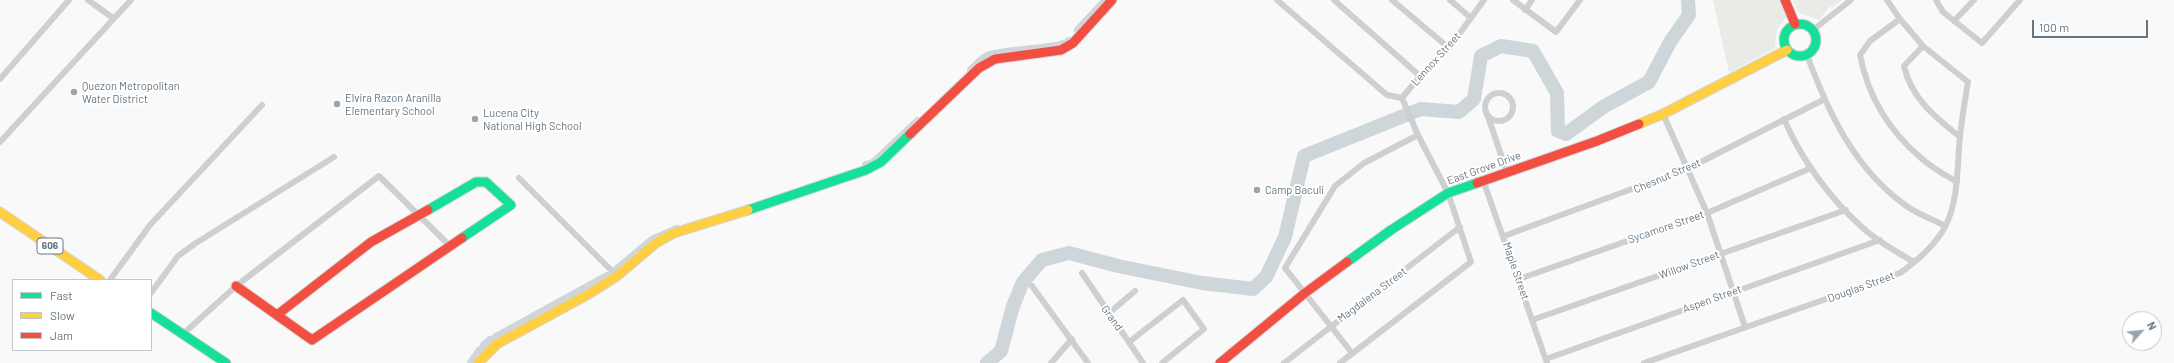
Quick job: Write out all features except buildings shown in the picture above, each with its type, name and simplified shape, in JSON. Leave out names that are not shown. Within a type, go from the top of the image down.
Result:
[{"type":"street","points":[[0,79],[69,0]]},
{"type":"street","points":[[88,0],[114,18]]},
{"type":"street","points":[[0,142],[131,0]]},
{"type":"street","points":[[478,363],[497,344],[587,295],[617,276],[656,243],[674,233],[808,191],[866,170],[882,162],[979,68],[995,59],[1061,50],[1073,43],[1112,0]]},
{"type":"street","points":[[1277,0],[1387,95],[1402,98],[1418,135],[1448,193],[1471,262],[1340,363]]},
{"type":"street","points":[[1334,0],[1420,76]]},
{"type":"street","points":[[1392,0],[1449,48]]},
{"type":"street","points":[[1450,0],[1471,18]]},
{"type":"street","name":"Lennox Street","points":[[1402,98],[1420,76],[1449,48],[1484,0]]},
{"type":"street","points":[[1513,0],[1556,32],[1580,0]]},
{"type":"street","points":[[1525,10],[1532,0]]},
{"type":"street","points":[[1785,0],[1795,24]]},
{"type":"street","points":[[1813,30],[1851,0]]},
{"type":"street","points":[[1887,0],[1900,19],[1923,46],[1904,66],[1908,81],[1919,99],[1939,120],[1960,137]]},
{"type":"street","points":[[1936,0],[1943,12],[1982,43],[2020,0]]},
{"type":"street","points":[[1954,21],[1974,0]]},
{"type":"street","points":[[1900,19],[1870,41],[1860,55],[1863,74],[1873,99],[1894,132],[1922,159],[1957,182]]},
{"type":"street","points":[[1795,24],[1806,24],[1813,30],[1816,44],[1811,52],[1807,55],[1796,55],[1787,50],[1784,37],[1788,29],[1795,24]]},
{"type":"street","name":"Douglas Street","points":[[1644,363],[1900,273],[1914,262],[1946,226],[1957,182],[1960,137],[1968,82],[1923,46]]},
{"type":"street","name":"East Grove Drive","points":[[1220,363],[1305,293],[1391,230],[1448,193],[1597,141],[1663,114],[1787,50]]},
{"type":"street","points":[[1807,55],[1823,100],[1855,155],[1881,185],[1906,206],[1946,226]]},
{"type":"street","points":[[1487,113],[1493,119],[1502,120],[1510,116],[1512,102],[1507,95],[1494,94],[1487,100],[1485,108],[1507,172]]},
{"type":"street","name":"Chesnut Street","points":[[1504,236],[1689,168],[1823,100]]},
{"type":"street","points":[[111,279],[150,225],[262,105]]},
{"type":"street","points":[[1663,114],[1689,168],[1707,213],[1746,327]]},
{"type":"street","points":[[1784,119],[1795,144],[1811,168],[1846,210],[1863,228],[1914,262]]},
{"type":"street","points":[[1352,353],[1285,268],[1335,186],[1364,163],[1418,135]]},
{"type":"street","points":[[152,292],[178,256],[196,243],[334,157]]},
{"type":"street","name":"Sycamore Street","points":[[1519,279],[1707,213],[1811,168]]},
{"type":"street","points":[[183,334],[236,286],[379,176],[450,246]]},
{"type":"street","points":[[519,178],[617,276]]},
{"type":"street","name":"Maple Street","points":[[1483,180],[1519,279],[1546,361]]},
{"type":"street","points":[[236,286],[312,340],[511,205],[486,182],[476,182],[371,242],[277,315]]},
{"type":"street","name":"Willow Street","points":[[1532,320],[1846,210]]},
{"type":"street","name":"606","points":[[0,212],[99,279]]},
{"type":"street","name":"Magdalena Street","points":[[1284,363],[1460,227]]},
{"type":"street","name":"Aspen Street","points":[[1546,361],[1734,291],[1880,240]]},
{"type":"street","name":"Grand","points":[[1082,273],[1108,314],[1143,363]]},
{"type":"street","points":[[1032,286],[1088,363]]},
{"type":"street","points":[[1108,314],[1135,291]]},
{"type":"street","points":[[1129,342],[1183,300],[1204,329],[1162,363]]},
{"type":"street","points":[[152,314],[226,363]]},
{"type":"street","points":[[1051,363],[1072,339]]},
{"type":"shaded area","points":[[1713,0],[1780,0],[1787,17],[1777,29],[1775,48],[1729,73]]},
{"type":"shaded area","points":[[1793,0],[1842,0],[1832,8],[1830,6],[1819,20],[1799,13]]},
{"type":"waterway","points":[[1078,30],[1106,0]]},
{"type":"waterway","points":[[987,363],[1001,351],[1013,306],[1023,282],[1042,260],[1069,253],[1118,266],[1202,283],[1253,289],[1266,277],[1285,237],[1304,156],[1421,109],[1459,112],[1474,99],[1481,56],[1501,46],[1533,51],[1557,93],[1558,131],[1566,134],[1603,107],[1649,82],[1670,42],[1689,15],[1688,0]]},
{"type":"waterway","points":[[971,70],[987,56],[1055,46],[1069,41]]},
{"type":"waterway","points":[[866,165],[873,163],[918,121]]},
{"type":"waterway","points":[[616,270],[652,240],[677,229]]},
{"type":"waterway","points":[[496,337],[607,276]]},
{"type":"waterway","points":[[484,345],[490,340]]},
{"type":"waterway","points":[[471,363],[480,350]]},
{"type":"traffic: fast","points":[[1797,24],[1803,24],[1812,28],[1816,40],[1812,52],[1803,56],[1797,56],[1788,52],[1784,43],[1784,37],[1788,28],[1797,24]]},
{"type":"traffic: fast","points":[[748,210],[866,170],[881,162],[910,134]]},
{"type":"traffic: fast","points":[[428,210],[476,182],[486,182],[511,205],[462,238]]},
{"type":"traffic: fast","points":[[1347,262],[1391,230],[1448,193],[1477,183]]},
{"type":"traffic: fast","points":[[152,314],[226,363]]},
{"type":"traffic: slow","points":[[1639,124],[1663,114],[1787,50]]},
{"type":"traffic: slow","points":[[478,363],[497,344],[587,295],[617,276],[656,243],[674,233],[748,210]]},
{"type":"traffic: slow","points":[[0,212],[99,279]]},
{"type":"traffic: jam","points":[[910,134],[979,68],[995,59],[1061,50],[1073,43],[1112,0]]},
{"type":"traffic: jam","points":[[1785,0],[1795,24]]},
{"type":"traffic: jam","points":[[1477,183],[1597,141],[1639,124]]},
{"type":"traffic: jam","points":[[277,315],[371,242],[428,210]]},
{"type":"traffic: jam","points":[[236,286],[312,340],[462,238]]},
{"type":"traffic: jam","points":[[1220,363],[1305,293],[1347,262]]},
{"type":"place","name":"Quezon Metropolitan Water District","points":[[74,92]]},
{"type":"place","name":"Elvira Razon Aranilla Elementary School","points":[[337,104]]},
{"type":"place","name":"Lucena City National High School","points":[[475,119]]},
{"type":"place","name":"Camp Baculi","points":[[1257,190]]}]
